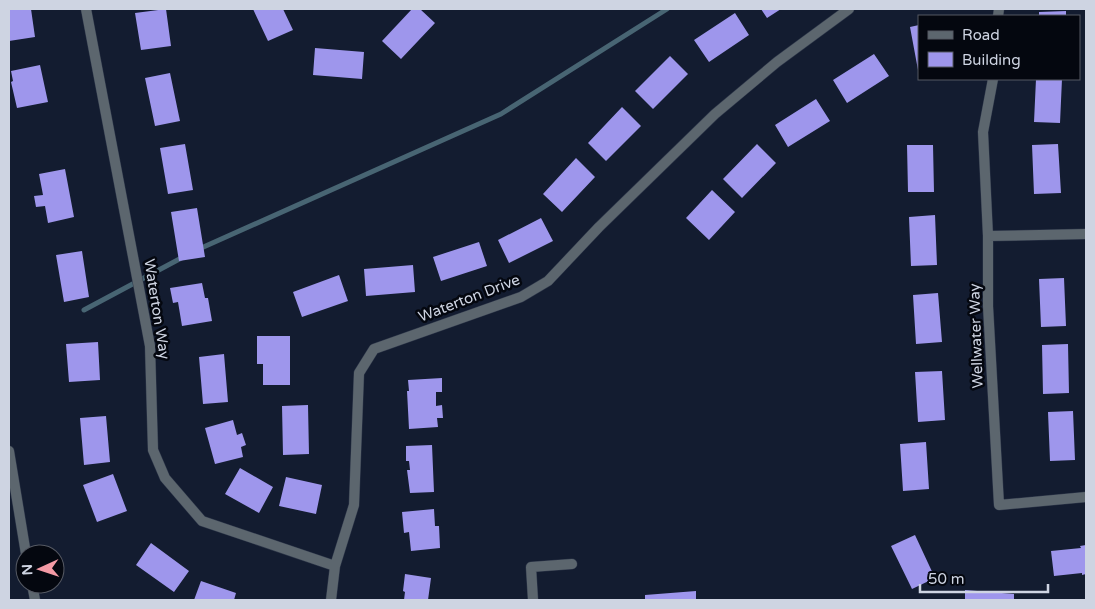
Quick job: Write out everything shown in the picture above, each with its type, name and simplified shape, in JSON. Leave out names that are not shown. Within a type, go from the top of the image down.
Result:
[{"type":"street","name":"Waterton Way","points":[[86,9],[150,346],[153,450],[166,478],[202,521],[335,566]]},
{"type":"street","name":"Waterton Drive","points":[[331,600],[335,566],[354,505],[358,373],[374,349],[521,297],[548,280],[715,114],[777,62],[849,9]]},
{"type":"street","name":"Wellwater Way","points":[[993,80],[983,132],[988,236],[988,306],[999,505],[1086,497]]},
{"type":"street","points":[[988,236],[1086,234]]},
{"type":"street","points":[[9,451],[24,544]]},
{"type":"street","points":[[533,600],[532,567],[572,564]]},
{"type":"building","points":[[9,9],[31,9],[35,37],[9,41]]},
{"type":"building","points":[[166,9],[171,46],[141,50],[135,13]]},
{"type":"building","points":[[253,9],[283,9],[293,30],[268,41]]},
{"type":"building","points":[[412,9],[420,9],[435,23],[401,59],[382,41]]},
{"type":"building","points":[[761,9],[781,9],[767,18]]},
{"type":"building","points":[[1066,11],[1066,15],[1039,15],[1039,12]]},
{"type":"building","points":[[735,13],[749,35],[709,62],[694,40]]},
{"type":"building","points":[[918,25],[918,70],[910,27]]},
{"type":"building","points":[[315,48],[364,52],[362,79],[313,75]]},
{"type":"building","points":[[874,54],[889,76],[847,103],[833,80]]},
{"type":"building","points":[[670,56],[688,74],[653,109],[635,91]]},
{"type":"building","points":[[40,65],[48,102],[17,108],[11,82],[13,81],[11,71]]},
{"type":"building","points":[[170,73],[180,121],[155,126],[145,78]]},
{"type":"building","points":[[1036,80],[1062,80],[1060,123],[1034,122]]},
{"type":"building","points":[[816,99],[830,121],[788,147],[775,125]]},
{"type":"building","points":[[622,107],[641,126],[606,161],[588,143]]},
{"type":"building","points":[[185,144],[193,190],[168,194],[160,148]]},
{"type":"building","points":[[757,144],[776,163],[742,198],[723,179]]},
{"type":"building","points":[[1058,144],[1061,193],[1034,194],[1032,145]]},
{"type":"building","points":[[907,145],[933,145],[934,192],[908,192]]},
{"type":"building","points":[[576,158],[595,177],[562,212],[543,194]]},
{"type":"building","points":[[65,169],[74,217],[48,223],[45,206],[36,207],[34,196],[43,195],[39,174]]},
{"type":"building","points":[[712,190],[735,212],[709,240],[686,218]]},
{"type":"building","points":[[197,208],[205,257],[179,261],[171,212]]},
{"type":"building","points":[[935,215],[937,265],[911,266],[909,217]]},
{"type":"building","points":[[541,218],[553,241],[509,263],[498,240]]},
{"type":"building","points":[[479,242],[487,266],[441,281],[433,257]]},
{"type":"building","points":[[82,251],[89,297],[64,302],[56,255]]},
{"type":"building","points":[[413,265],[415,292],[366,296],[364,269]]},
{"type":"building","points":[[339,275],[348,301],[302,317],[293,292]]},
{"type":"building","points":[[1064,278],[1066,326],[1041,327],[1039,279]]},
{"type":"building","points":[[202,283],[205,298],[208,298],[212,321],[182,326],[178,302],[173,303],[170,288]]},
{"type":"building","points":[[938,293],[942,342],[916,344],[913,295]]},
{"type":"building","points":[[257,336],[290,336],[290,385],[263,385],[263,364],[257,364]]},
{"type":"building","points":[[98,342],[100,380],[69,382],[66,344]]},
{"type":"building","points":[[1068,344],[1069,393],[1043,394],[1042,345]]},
{"type":"building","points":[[224,354],[228,402],[203,404],[199,357]]},
{"type":"building","points":[[942,371],[945,420],[918,422],[915,372]]},
{"type":"building","points":[[442,378],[442,392],[436,392],[436,406],[442,405],[443,418],[437,418],[438,427],[409,429],[408,380]]},
{"type":"building","points":[[308,405],[309,454],[283,455],[282,406]]},
{"type":"building","points":[[1073,411],[1075,460],[1050,461],[1048,412]]},
{"type":"building","points":[[106,416],[110,462],[84,465],[80,418]]},
{"type":"building","points":[[233,420],[237,435],[242,433],[246,445],[241,447],[243,457],[215,464],[205,428]]},
{"type":"building","points":[[926,442],[929,489],[903,491],[900,444]]},
{"type":"building","points":[[432,445],[434,492],[410,493],[407,470],[410,470],[409,461],[406,461],[406,446]]},
{"type":"building","points":[[240,468],[273,487],[259,513],[225,494]]},
{"type":"building","points":[[113,474],[127,511],[97,522],[83,485]]},
{"type":"building","points":[[286,477],[322,485],[316,514],[279,506]]},
{"type":"building","points":[[434,509],[435,526],[439,526],[440,548],[411,551],[409,532],[404,533],[402,512]]},
{"type":"building","points":[[915,535],[935,578],[912,589],[891,546]]},
{"type":"building","points":[[151,543],[189,571],[174,592],[136,565]]},
{"type":"building","points":[[1086,545],[1086,574],[1054,576],[1051,551],[1081,548],[1080,546]]},
{"type":"building","points":[[405,574],[431,578],[428,600],[404,600]]},
{"type":"building","points":[[201,581],[236,593],[234,600],[194,600]]},
{"type":"building","points":[[965,590],[1014,594],[1014,600],[965,600]]},
{"type":"building","points":[[696,591],[696,600],[645,600],[645,595]]},
{"type":"waterway","points":[[199,249],[501,114],[667,9]]},
{"type":"waterway","points":[[84,310],[185,256]]}]
